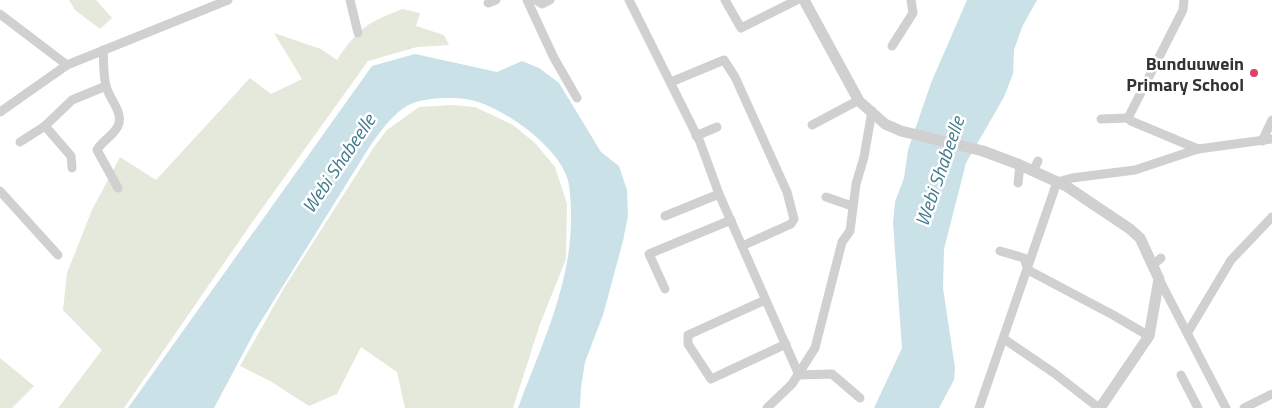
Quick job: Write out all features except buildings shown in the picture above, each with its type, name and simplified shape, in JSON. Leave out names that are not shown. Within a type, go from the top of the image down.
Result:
[{"type":"street","points":[[0,112],[67,65],[228,0]]},
{"type":"street","points":[[350,0],[358,33]]},
{"type":"street","points":[[527,0],[554,58],[577,98]]},
{"type":"street","points":[[536,0],[542,4],[550,0]]},
{"type":"street","points":[[629,0],[700,142],[719,194],[799,376]]},
{"type":"street","points":[[725,0],[741,28],[797,0]]},
{"type":"street","points":[[804,0],[859,100],[885,124],[901,131],[983,151],[1020,165],[1036,166],[1057,182],[1130,229],[1140,238],[1156,262],[1159,279],[1226,408]]},
{"type":"street","points":[[892,46],[913,13],[911,0]]},
{"type":"street","points":[[1128,118],[1183,10],[1184,0]]},
{"type":"street","points":[[0,14],[67,65]]},
{"type":"street","points":[[103,50],[106,86],[120,116],[119,125],[101,143],[97,150],[118,188]]},
{"type":"street","points":[[671,82],[724,60],[735,77],[787,192],[794,219],[791,224],[742,246]]},
{"type":"street","points":[[20,142],[45,126],[72,100],[106,86]]},
{"type":"street","points":[[812,125],[859,100]]},
{"type":"street","points":[[767,408],[799,376],[815,348],[842,242],[850,231],[852,206],[872,111]]},
{"type":"street","points":[[1101,119],[1128,118],[1131,121],[1198,149]]},
{"type":"street","points":[[1262,141],[1272,120]]},
{"type":"street","points":[[45,126],[71,156],[72,168]]},
{"type":"street","points":[[696,136],[716,127]]},
{"type":"street","points":[[1057,182],[1072,178],[1135,170],[1198,149],[1272,139]]},
{"type":"street","points":[[1018,184],[1020,165]]},
{"type":"street","points":[[979,408],[1057,182]]},
{"type":"street","points":[[0,191],[58,255]]},
{"type":"street","points":[[665,216],[719,194]]},
{"type":"street","points":[[826,197],[852,206]]},
{"type":"street","points":[[1188,332],[1231,260],[1272,217]]},
{"type":"street","points":[[665,289],[649,254],[731,220]]},
{"type":"street","points":[[1000,251],[1024,258],[1028,270],[1113,314],[1149,336]]},
{"type":"street","points":[[1004,339],[1054,373],[1099,408],[1149,336],[1159,279]]},
{"type":"street","points":[[765,300],[688,335],[688,344],[711,379],[786,344]]},
{"type":"street","points":[[799,376],[832,374],[860,398]]},
{"type":"street","points":[[1181,375],[1198,408]]},
{"type":"street","points":[[1244,408],[1272,394]]},
{"type":"shaded area","points":[[69,0],[96,0],[112,18],[100,29],[75,10]]},
{"type":"shaded area","points":[[402,9],[420,13],[416,26],[444,35],[449,45],[417,47],[368,61],[251,224],[124,408],[58,408],[102,350],[63,310],[67,273],[92,210],[120,157],[156,180],[250,78],[271,94],[302,79],[274,33],[321,49],[337,60],[351,40],[364,28],[380,18]]},
{"type":"shaded area","points":[[451,105],[475,107],[513,125],[535,143],[555,167],[567,204],[566,259],[540,324],[513,408],[405,408],[397,372],[361,347],[337,394],[309,406],[270,381],[240,366],[284,288],[374,147],[387,130],[419,107]]},
{"type":"shaded area","points":[[0,358],[34,386],[12,408],[0,408]]},
{"type":"water","name":"Webi Shabeelle","points":[[967,0],[1037,0],[1022,27],[1014,50],[1013,74],[1004,97],[966,163],[944,249],[943,288],[955,368],[954,380],[939,408],[874,408],[902,348],[893,223],[895,202],[904,178],[908,150],[931,83]]},
{"type":"water","name":"Webi Shabeelle","points":[[415,54],[497,72],[522,61],[539,68],[559,83],[601,152],[619,166],[627,190],[628,216],[603,315],[585,362],[580,408],[518,408],[549,326],[565,272],[570,244],[571,215],[569,185],[564,171],[543,143],[512,118],[479,102],[447,98],[416,102],[409,105],[396,114],[379,134],[255,331],[214,408],[128,408],[372,66]]},
{"type":"place","name":"Bunduuwein Primary School","points":[[1254,73]]}]
